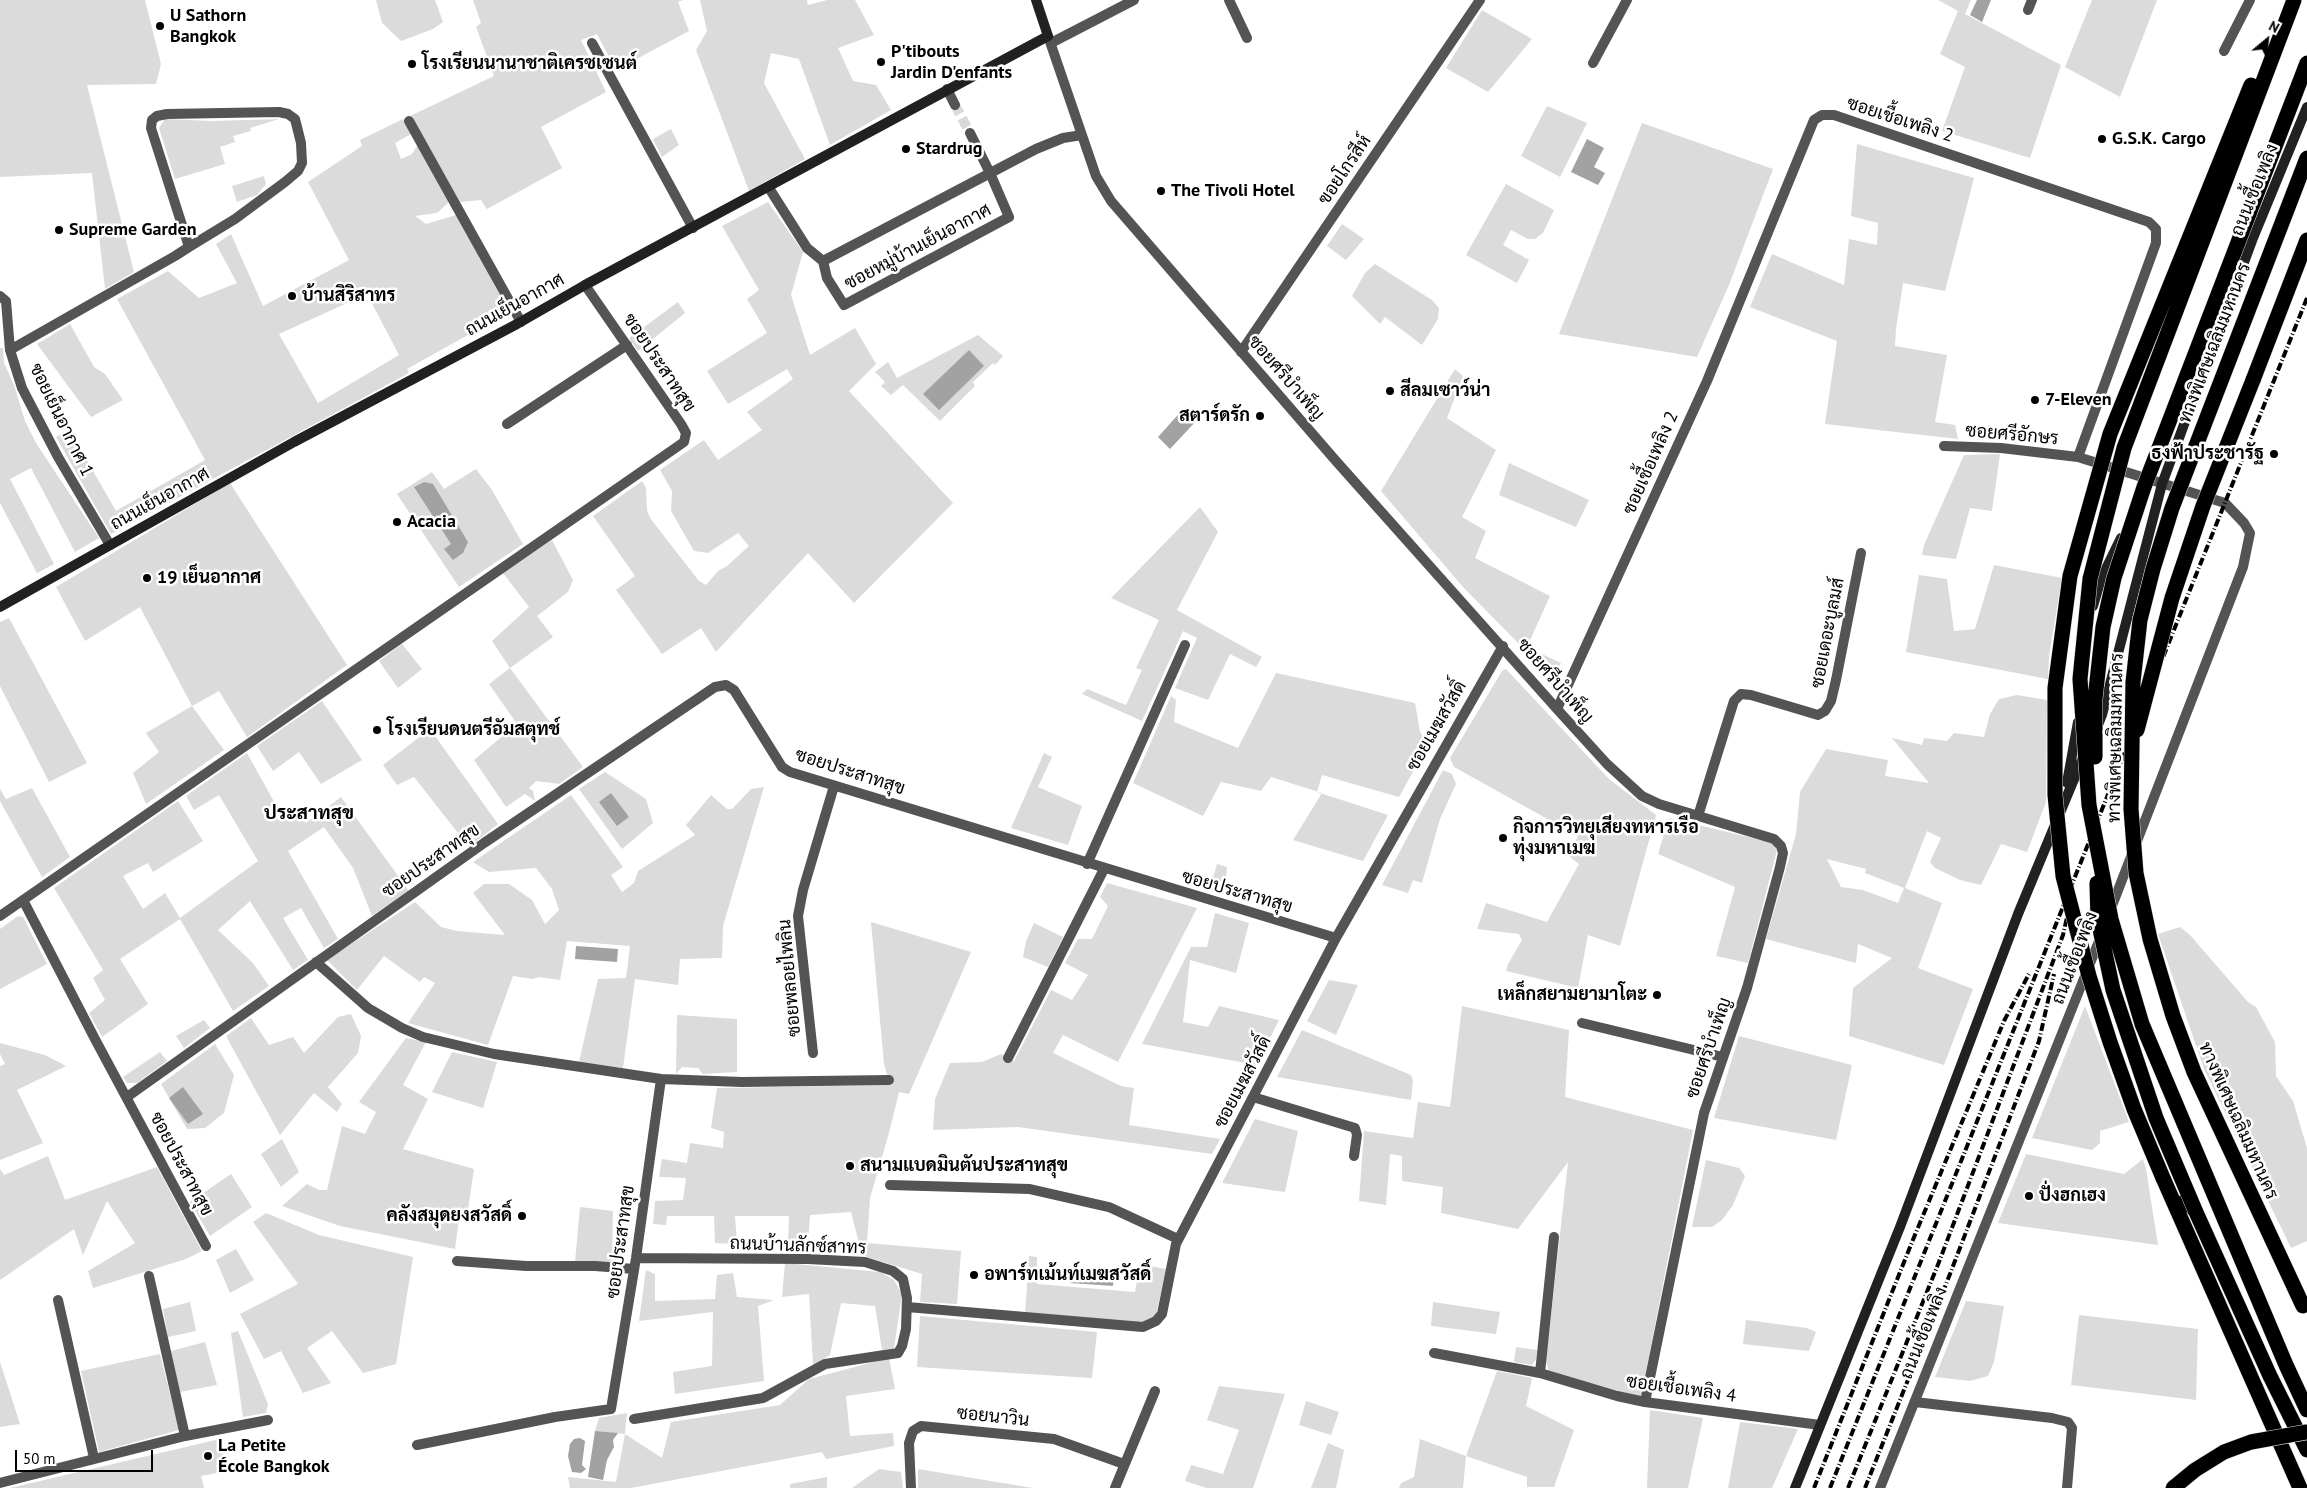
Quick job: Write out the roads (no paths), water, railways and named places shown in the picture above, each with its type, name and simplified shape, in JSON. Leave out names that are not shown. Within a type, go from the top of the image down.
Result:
[{"type":"highway","points":[[2285,0],[2110,434],[2070,576],[2055,688],[2055,795],[2063,876],[2089,976],[2110,1042],[2134,1109],[2163,1178],[2300,1488]]},
{"type":"highway","name":"ทางพิเศษเฉลิมมหานคร","points":[[2294,0],[2124,448],[2090,578],[2080,679],[2089,805],[2111,919],[2142,1024],[2286,1365],[2307,1410]]},
{"type":"highway","name":"ทางพิเศษเฉลิมมหานคร","points":[[2307,63],[2144,487],[2120,560],[2103,627],[2095,699],[2098,920],[2113,990],[2156,1118],[2266,1368],[2307,1450]]},
{"type":"highway","name":"ทางพิเศษเฉลิมมหานคร","points":[[2307,158],[2172,508],[2153,569],[2140,620],[2134,673],[2130,809],[2136,872],[2150,938],[2172,1016],[2194,1072],[2307,1316]]},
{"type":"highway","points":[[2131,753],[2172,598],[2203,506],[2307,240]]},
{"type":"highway","points":[[2163,1178],[2195,1210]]},
{"type":"highway","points":[[2173,1488],[2195,1470],[2224,1452],[2251,1442],[2307,1432]]},
{"type":"street","name":"ซอยศรีบำเพ็ญ","points":[[1036,0],[1096,176],[1110,201],[1336,461],[1607,764],[1642,796],[1659,804],[1774,839],[1782,846],[1783,853],[1747,988],[1704,1113],[1645,1402]]},
{"type":"street","points":[[1049,40],[1134,0]]},
{"type":"street","points":[[1229,0],[1247,38]]},
{"type":"street","points":[[1594,63],[1627,0]]},
{"type":"street","points":[[2224,51],[2250,0]]},
{"type":"street","name":"ฃอยโกรสีห์","points":[[1241,352],[1478,3]]},
{"type":"street","name":"ถนนเย็นอากาศ","points":[[0,607],[294,442],[769,188],[947,89],[1049,40]]},
{"type":"street","points":[[592,43],[693,228]]},
{"type":"street","points":[[947,89],[955,105]]},
{"type":"street","name":"ถนนเชื้อเพลิง","points":[[1795,1488],[1900,1227],[2064,800],[2102,715],[2162,484],[2253,238],[2307,107]]},
{"type":"street","points":[[10,350],[189,247],[235,219],[298,171],[302,163],[301,143],[295,119],[288,114],[278,112],[167,114],[157,116],[152,120],[151,128],[189,247]]},
{"type":"street","name":"ซอยเชื้อเพลิง 2","points":[[1557,709],[1708,377],[1808,130],[1814,120],[1822,115],[1834,115],[1986,165],[2149,222],[2156,229],[2156,243],[2078,457]]},
{"type":"street","points":[[409,121],[521,322]]},
{"type":"street","name":"ซอยหมู่บ้านเย็นอากาศ","points":[[769,188],[807,248],[823,261],[827,278],[844,304],[1009,217],[990,173],[970,134]]},
{"type":"street","name":"ซอยหมู่บ้านเย็นอากาศ","points":[[823,261],[1036,149],[1063,138],[1082,134]]},
{"type":"street","name":"ซอยประสาทสุข","points":[[0,916],[684,442],[686,433],[586,285]]},
{"type":"street","name":"ซอยเย็นอากาศ 1","points":[[3,298],[10,350],[22,388],[58,457],[110,545]]},
{"type":"street","points":[[507,424],[627,345]]},
{"type":"street","name":"ซอยศรีอักษร","points":[[1944,446],[2001,448],[2078,457]]},
{"type":"street","points":[[2078,457],[2162,484]]},
{"type":"street","name":"ถนนเชื้อเพลิง","points":[[2064,800],[2083,700],[2094,598],[2100,579],[2126,529],[2162,484]]},
{"type":"street","name":"ถนนเชื้อเพลิง","points":[[1880,1488],[2069,1017],[2243,567],[2250,533],[2235,513],[2225,503],[2206,495],[2162,484]]},
{"type":"street","name":"ซอยเดอะบูลมส์","points":[[1698,816],[1734,701],[1741,694],[1752,695],[1818,715],[1825,711],[1831,701],[1836,680],[1861,553]]},
{"type":"street","points":[[1087,864],[1185,645]]},
{"type":"street","name":"ซอยเมฆสวัสดิ์","points":[[907,1307],[1143,1327],[1156,1321],[1162,1314],[1178,1239],[1336,938],[1502,646]]},
{"type":"street","name":"ซอยประสาทสุข","points":[[127,1097],[484,844],[715,687],[726,685],[734,690],[782,767],[790,772],[1087,864],[1336,938]]},
{"type":"street","name":"ซอยพลอยไพลิน","points":[[813,1053],[798,916],[803,890],[834,786]]},
{"type":"street","points":[[1008,1058],[1104,869]]},
{"type":"street","name":"ซอยประสาทสุข","points":[[23,900],[206,1246]]},
{"type":"street","points":[[316,962],[368,1008],[402,1028],[422,1037],[494,1054],[661,1079],[742,1082],[889,1080]]},
{"type":"street","points":[[1582,1023],[1723,1057]]},
{"type":"street","name":"ซอยประสาทสุข","points":[[417,1445],[555,1417],[611,1409],[636,1258],[661,1079]]},
{"type":"street","points":[[1253,1097],[1355,1128],[1358,1135],[1354,1156]]},
{"type":"street","points":[[890,1185],[1030,1189],[1109,1207],[1178,1239]]},
{"type":"street","points":[[1540,1373],[1554,1237]]},
{"type":"street","name":"ถนนบ้านลักซ์สาทร","points":[[634,1419],[763,1398],[825,1364],[898,1353],[902,1346],[906,1328],[907,1307],[903,1279],[893,1271],[865,1262],[808,1259],[636,1258]]},
{"type":"street","points":[[457,1260],[526,1266],[594,1266],[634,1269]]},
{"type":"street","points":[[149,1276],[185,1436]]},
{"type":"street","points":[[58,1300],[94,1458]]},
{"type":"street","name":"ซอยเชื้อเพลิง 4","points":[[1434,1353],[1540,1373],[1617,1396],[1645,1402],[1820,1425]]},
{"type":"street","points":[[1115,1488],[1155,1391]]},
{"type":"street","points":[[1915,1402],[2052,1418],[2068,1422],[2072,1428],[2067,1488]]},
{"type":"street","points":[[0,1483],[185,1436],[268,1420]]},
{"type":"street","name":"ซอยนาวิน","points":[[911,1488],[909,1442],[913,1431],[922,1426],[1054,1439],[1124,1464]]},
{"type":"tunnel","points":[[955,105],[970,133]]},
{"type":"railway","points":[[1830,1488],[2307,298]]},
{"type":"railway","points":[[1848,1488],[1939,1262],[2063,935],[2070,904]]},
{"type":"railway","points":[[1814,1488],[1912,1242],[2004,1021],[2029,974]]},
{"type":"railway","points":[[1865,1488],[1950,1274],[2039,1041],[2054,974]]},
{"type":"place","name":"U Sathorn Bangkok","points":[[160,26]]},
{"type":"place","name":"P'tibouts Jardin D'enfants","points":[[881,62]]},
{"type":"place","name":"โรงเรียนนานาชาติเครซเซนต์","points":[[412,64]]},
{"type":"place","name":"G.S.K. Cargo","points":[[2102,139]]},
{"type":"place","name":"Stardrug","points":[[906,149]]},
{"type":"place","name":"The Tivoli Hotel","points":[[1161,191]]},
{"type":"place","name":"Supreme Garden","points":[[59,230]]},
{"type":"place","name":"บ้านสิริสาทร","points":[[292,296]]},
{"type":"place","name":"สีลมเซาว์น่า","points":[[1390,391]]},
{"type":"place","name":"7-Eleven","points":[[2035,400]]},
{"type":"place","name":"สตาร์ดรัก","points":[[1260,416]]},
{"type":"place","name":"ธงฟ้าประชารัฐ","points":[[2274,454]]},
{"type":"place","name":"Acacia","points":[[397,522]]},
{"type":"place","name":"19 เย็นอากาศ","points":[[147,578]]},
{"type":"place","name":"โรงเรียนดนตรีอัมสตุทช์","points":[[377,730]]},
{"type":"place","name":"กิจการวิทยุเสียงทหารเรือ ทุ่งมหาเมฆ","points":[[1503,838]]},
{"type":"place","name":"เหล็กสยามยามาโตะ","points":[[1657,995]]},
{"type":"place","name":"สนามแบดมินตันประสาทสุข","points":[[850,1166]]},
{"type":"place","name":"ปั่งฮกเฮง","points":[[2029,1196]]},
{"type":"place","name":"คลังสมุดยงสวัสดิ์","points":[[522,1216]]},
{"type":"place","name":"อพาร์ทเม้นท์เมฆสวัสดิ์","points":[[974,1275]]},
{"type":"place","name":"La Petite École Bangkok","points":[[208,1456]]},
{"type":"district","name":"ประสาทสุข","points":[[309,814]]}]
